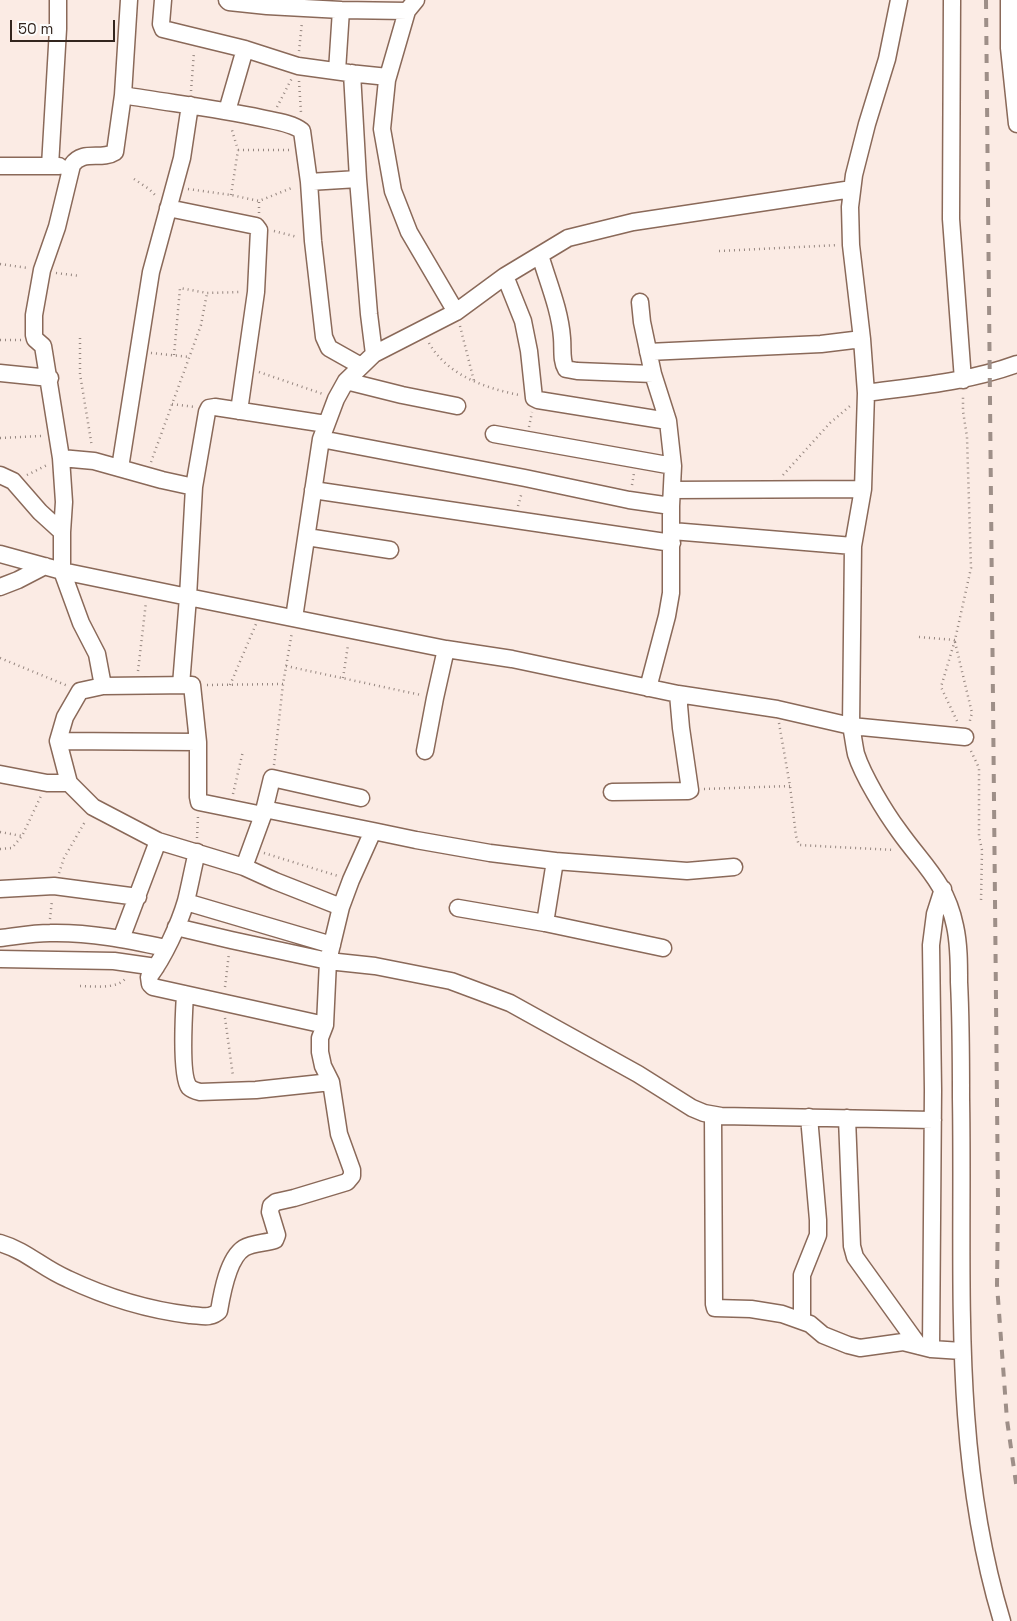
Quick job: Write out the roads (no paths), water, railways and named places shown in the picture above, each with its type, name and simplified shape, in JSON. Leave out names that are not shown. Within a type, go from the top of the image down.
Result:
[{"type":"street","points":[[50,166],[58,0]]},
{"type":"street","points":[[103,686],[97,654],[81,623],[62,571],[64,502],[62,458],[50,378],[43,346],[34,335],[34,315],[42,270],[56,227],[72,165],[75,160],[82,156],[108,155],[116,152],[123,95],[129,0]]},
{"type":"street","points":[[163,0],[161,24],[163,29],[245,49],[298,66],[388,77]]},
{"type":"street","points":[[227,0],[229,2],[267,6],[341,10],[411,6],[388,77],[382,129],[393,191],[409,232],[456,312]]},
{"type":"street","points":[[899,0],[887,59],[854,175],[850,208],[851,244],[866,393],[864,490],[853,546],[851,726],[857,754],[873,790],[898,830],[932,871],[943,889],[955,925],[960,984],[962,1351],[965,1416],[975,1500],[991,1585],[1002,1621]]},
{"type":"street","points":[[952,0],[951,220],[963,380]]},
{"type":"street","points":[[1009,0],[1009,48],[1017,124]]},
{"type":"street","points":[[341,10],[344,72],[358,179],[374,354]]},
{"type":"street","points":[[227,111],[245,49]]},
{"type":"street","points":[[123,95],[227,111],[270,120],[302,130],[326,343],[329,348],[361,366]]},
{"type":"street","points":[[120,468],[151,272],[182,158],[190,106]]},
{"type":"street","points":[[0,166],[72,165]]},
{"type":"street","points":[[309,182],[358,179]]},
{"type":"street","points":[[294,618],[313,490],[324,432],[336,399],[346,380],[374,354],[456,312],[505,276],[568,238],[633,222],[852,189]]},
{"type":"street","points":[[168,208],[258,228],[256,292],[240,411]]},
{"type":"street","points":[[540,254],[560,320],[563,364],[566,369],[653,374]]},
{"type":"street","points":[[505,276],[523,321],[529,351],[534,398],[668,420]]},
{"type":"street","points":[[640,302],[642,322],[653,374],[668,420],[673,466],[671,593],[667,616],[648,688]]},
{"type":"street","points":[[648,352],[821,344],[862,339]]},
{"type":"street","points":[[866,393],[963,380],[990,374],[1017,364]]},
{"type":"street","points":[[0,373],[50,378]]},
{"type":"street","points":[[346,380],[402,395],[457,406]]},
{"type":"street","points":[[671,506],[629,500],[525,478],[240,411],[215,407],[209,408],[194,487],[188,597],[186,685],[198,742],[198,797],[199,802],[230,808],[264,812],[490,853],[555,861],[687,871],[734,867]]},
{"type":"street","points":[[494,434],[673,466]]},
{"type":"street","points":[[62,458],[94,461],[194,487]]},
{"type":"street","points":[[6,478],[62,532]]},
{"type":"street","points":[[313,490],[514,519],[672,537],[853,546]]},
{"type":"street","points":[[672,490],[864,490]]},
{"type":"street","points":[[307,537],[390,550]]},
{"type":"street","points":[[0,554],[62,571],[446,649],[512,659],[678,694],[777,709],[851,726],[965,736]]},
{"type":"street","points":[[0,587],[45,566]]},
{"type":"street","points":[[426,751],[446,649]]},
{"type":"street","points":[[186,685],[103,686],[80,691],[65,717],[58,741],[69,783],[94,807],[158,841],[244,867],[342,907]]},
{"type":"street","points":[[612,792],[690,790],[678,694]]},
{"type":"street","points":[[58,741],[198,742]]},
{"type":"street","points":[[0,774],[47,783],[69,783]]},
{"type":"street","points":[[244,867],[264,812],[272,778],[361,798]]},
{"type":"street","points":[[0,1243],[16,1248],[48,1270],[128,1302],[171,1312],[207,1317],[215,1315],[219,1311],[227,1273],[238,1253],[244,1248],[275,1240],[277,1235],[270,1212],[271,1206],[276,1202],[347,1182],[352,1176],[350,1164],[339,1134],[330,1082],[320,1052],[320,1038],[325,1024],[328,961],[332,945],[351,880],[373,831]]},
{"type":"street","points":[[121,939],[158,841]]},
{"type":"street","points":[[196,852],[186,902],[166,948],[149,977],[150,984],[153,987],[325,1024]]},
{"type":"street","points":[[545,923],[555,861]]},
{"type":"street","points":[[0,888],[54,886],[138,897]]},
{"type":"street","points":[[926,1348],[933,1120],[931,945],[935,914],[943,889]]},
{"type":"street","points":[[186,902],[332,945]]},
{"type":"street","points":[[458,908],[545,923],[663,948]]},
{"type":"street","points":[[176,927],[328,961],[375,966],[451,981],[510,1002],[638,1074],[692,1108],[704,1113],[713,1115],[933,1120]]},
{"type":"street","points":[[0,938],[48,933],[74,933],[121,939],[166,948]]},
{"type":"street","points":[[0,959],[79,959],[114,961],[156,967]]},
{"type":"street","points":[[185,994],[184,1054],[188,1085],[192,1089],[200,1092],[330,1082]]},
{"type":"street","points":[[713,1115],[714,1304],[716,1308],[751,1309],[782,1314],[810,1324],[822,1335],[860,1348],[903,1342],[926,1348],[962,1351]]},
{"type":"street","points":[[802,1321],[802,1274],[818,1235],[809,1117]]},
{"type":"street","points":[[848,1118],[852,1246],[855,1257],[926,1348]]},
{"type":"railway","points":[[986,0],[998,1200],[997,1285],[1007,1420],[1017,1490]]}]
